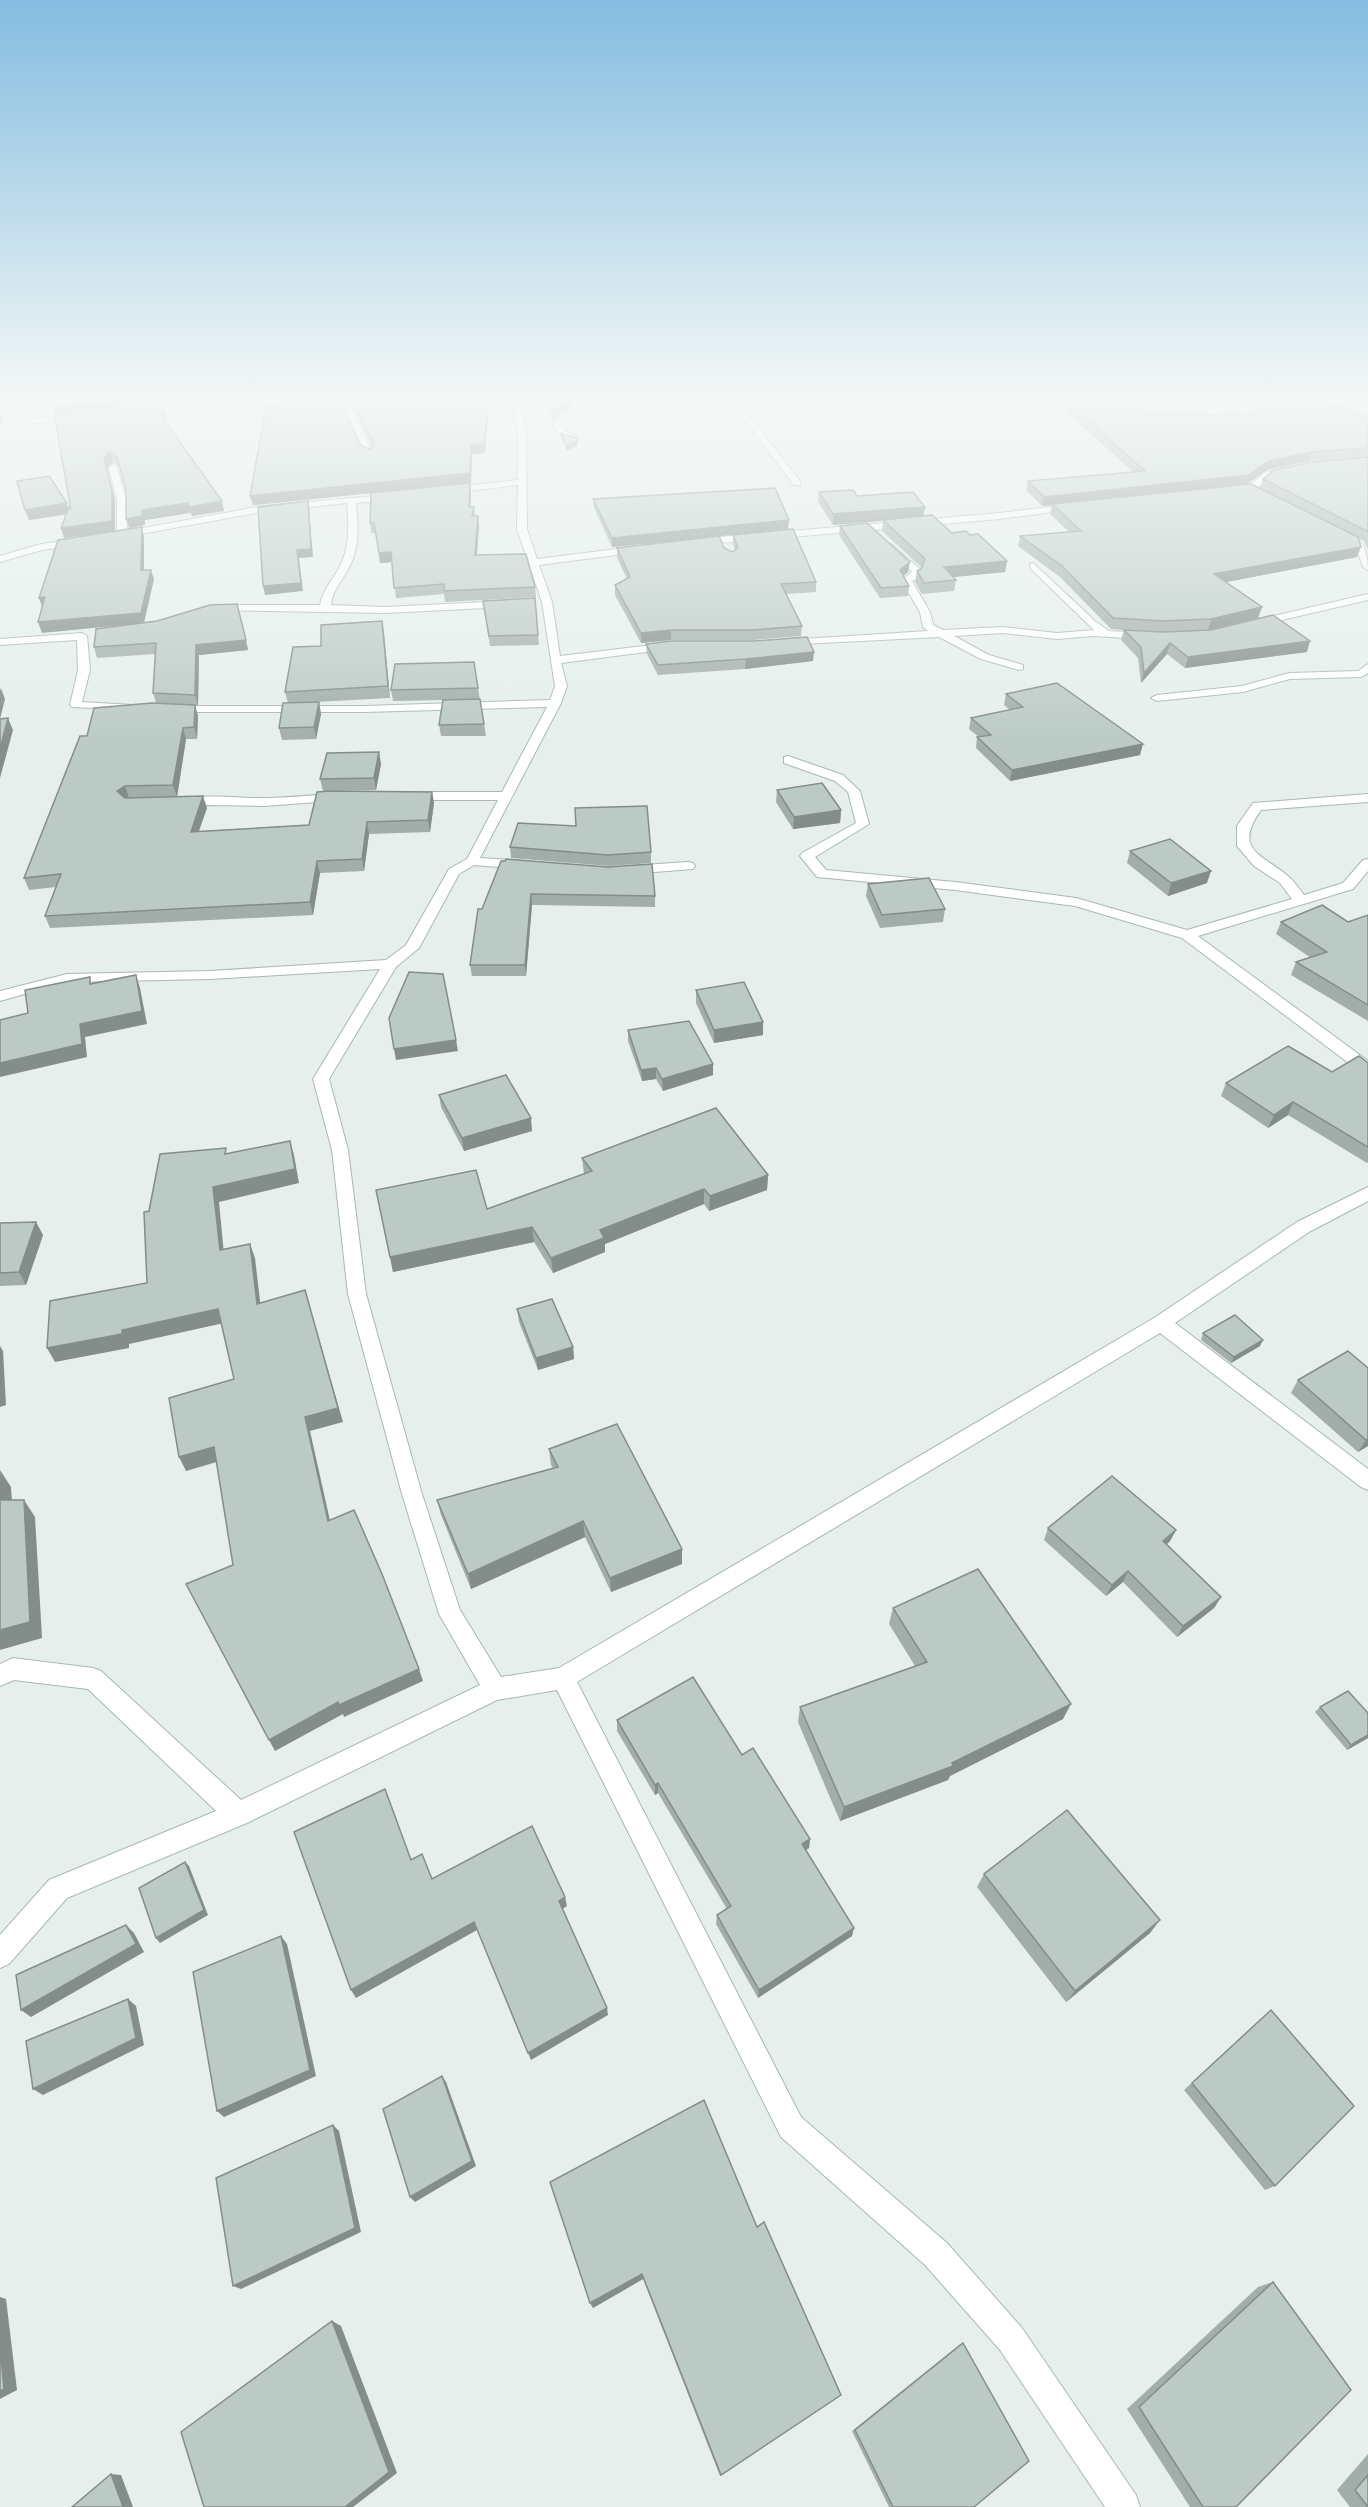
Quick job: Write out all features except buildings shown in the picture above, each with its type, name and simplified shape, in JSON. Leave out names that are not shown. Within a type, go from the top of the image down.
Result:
[{"type":"street","points":[[123,516],[118,535],[223,516]]},
{"type":"street","points":[[326,608],[326,592],[347,564],[354,539],[352,516]]},
{"type":"street","points":[[495,1689],[450,1614],[412,1494],[357,1294],[340,1150],[321,1079],[390,964],[412,948],[454,873],[472,861],[507,796],[525,756],[555,703],[561,686],[522,530],[522,516]]},
{"type":"street","points":[[684,544],[726,545],[878,535],[1016,516]]},
{"type":"street","points":[[1336,531],[1360,545],[1368,567]]},
{"type":"street","points":[[878,535],[917,571],[914,577],[906,580],[925,612],[928,627],[985,657],[1019,667]]},
{"type":"street","points":[[0,559],[41,547],[90,541]]},
{"type":"street","points":[[532,563],[649,548]]},
{"type":"street","points":[[1033,566],[1092,624],[1107,634]]},
{"type":"street","points":[[1241,627],[1368,597]]},
{"type":"street","points":[[207,611],[216,608],[385,609],[514,604]]},
{"type":"street","points":[[774,644],[1003,630],[1057,636],[1107,634],[1160,637]]},
{"type":"street","points":[[0,642],[88,635],[84,670],[76,705],[199,711],[364,710],[555,703]]},
{"type":"street","points":[[555,660],[683,645]]},
{"type":"street","points":[[985,657],[991,673]]},
{"type":"street","points":[[1157,698],[1244,689],[1288,676],[1366,673]]},
{"type":"street","points":[[788,760],[839,778],[854,791],[863,824],[807,856],[822,874],[956,886],[1076,903],[1187,935],[1368,1069]]},
{"type":"street","points":[[390,796],[507,796]]},
{"type":"street","points":[[170,803],[264,802],[355,797]]},
{"type":"street","points":[[1301,901],[1285,880],[1259,863],[1244,846],[1243,826],[1257,806],[1368,798]]},
{"type":"street","points":[[472,861],[541,867]]},
{"type":"street","points":[[1187,935],[1348,886],[1368,863]]},
{"type":"street","points":[[609,872],[688,866]]},
{"type":"street","points":[[0,996],[67,978],[210,975],[390,964]]},
{"type":"street","points":[[0,1955],[58,1889],[238,1814],[495,1689],[563,1678],[1161,1323],[1303,1227],[1368,1193]]},
{"type":"street","points":[[1161,1323],[1368,1481]]},
{"type":"street","points":[[0,1675],[14,1669],[93,1679],[238,1814]]},
{"type":"street","points":[[563,1678],[791,2127],[936,2254],[1011,2339],[1124,2507]]}]
